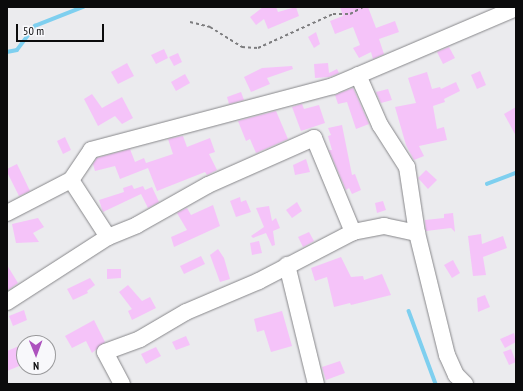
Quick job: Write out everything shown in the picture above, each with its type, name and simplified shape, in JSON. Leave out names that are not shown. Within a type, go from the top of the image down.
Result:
[{"type":"street","points":[[7,213],[71,180],[91,150],[333,86],[516,8]]},
{"type":"street","points":[[358,75],[380,125],[407,167],[417,233],[447,355],[456,375],[464,384]]},
{"type":"street","points":[[7,302],[108,237],[137,225],[208,185],[314,138],[353,232]]},
{"type":"street","points":[[71,180],[108,237]]},
{"type":"street","points":[[122,384],[105,352],[140,339],[186,312],[259,281],[286,265],[353,232],[384,226],[417,233]]},
{"type":"street","points":[[286,265],[316,384]]},
{"type":"path","points":[[190,22],[210,27],[242,47],[258,48],[333,14],[350,14],[363,7]]},
{"type":"building","points":[[263,7],[276,7],[278,12],[296,7],[299,16],[268,29],[264,19],[256,25],[250,17]]},
{"type":"building","points":[[340,7],[368,7],[376,28],[395,21],[399,32],[379,39],[384,54],[373,59],[371,52],[359,58],[353,48],[360,45],[353,27],[335,34],[330,21],[343,16]]},
{"type":"building","points":[[316,32],[320,44],[314,48],[308,37]]},
{"type":"building","points":[[449,47],[455,58],[443,64],[437,52]]},
{"type":"building","points":[[164,49],[168,58],[156,64],[151,55]]},
{"type":"building","points":[[178,53],[182,62],[174,66],[169,57]]},
{"type":"building","points":[[127,63],[134,76],[118,84],[111,72]]},
{"type":"building","points":[[328,63],[329,73],[337,69],[339,73],[329,77],[315,78],[314,64]]},
{"type":"building","points":[[292,66],[293,69],[267,78],[270,84],[251,92],[244,77],[262,68]]},
{"type":"building","points":[[480,71],[486,85],[477,89],[471,75]]},
{"type":"building","points":[[427,72],[432,89],[440,87],[441,89],[456,82],[460,91],[444,99],[445,102],[433,106],[437,129],[444,127],[447,140],[419,146],[424,156],[414,160],[406,145],[395,107],[416,103],[408,78]]},
{"type":"building","points":[[185,74],[190,83],[176,91],[171,82]]},
{"type":"building","points":[[353,88],[369,124],[356,129],[347,102],[338,104],[335,95]]},
{"type":"building","points":[[388,89],[392,100],[381,103],[376,92]]},
{"type":"building","points":[[241,92],[244,100],[229,104],[227,97]]},
{"type":"building","points":[[92,94],[102,108],[122,97],[133,118],[122,124],[115,116],[98,126],[84,99]]},
{"type":"building","points":[[302,104],[304,109],[319,105],[325,123],[301,131],[292,107]]},
{"type":"building","points":[[516,107],[516,136],[504,114]]},
{"type":"building","points":[[276,111],[288,139],[256,153],[250,139],[246,141],[238,121]]},
{"type":"building","points":[[342,125],[352,175],[355,174],[361,190],[352,194],[349,188],[346,190],[329,150],[332,150],[328,136],[331,135],[328,128]]},
{"type":"building","points":[[183,136],[187,147],[210,138],[215,152],[209,154],[217,170],[207,175],[205,172],[157,191],[148,168],[120,179],[115,166],[95,171],[93,164],[97,158],[130,149],[135,162],[144,158],[146,163],[173,154],[168,139]]},
{"type":"building","points":[[65,137],[71,150],[63,154],[57,141]]},
{"type":"building","points":[[306,159],[310,172],[295,175],[293,165]]},
{"type":"building","points":[[17,164],[30,191],[19,196],[7,172],[7,169]]},
{"type":"building","points":[[426,170],[437,180],[428,189],[418,178]]},
{"type":"building","points":[[132,185],[134,189],[143,186],[145,190],[152,187],[159,202],[148,208],[141,194],[103,212],[99,200],[124,192],[123,188]]},
{"type":"building","points":[[240,197],[241,202],[246,200],[251,212],[236,217],[230,201]]},
{"type":"building","points":[[383,201],[386,210],[377,213],[375,203]]},
{"type":"building","points":[[297,202],[302,211],[292,218],[286,210]]},
{"type":"building","points":[[213,205],[220,226],[174,247],[171,237],[187,230],[177,213],[187,208],[191,215]]},
{"type":"building","points":[[269,206],[272,221],[276,218],[280,228],[273,231],[275,245],[272,246],[266,233],[253,238],[251,236],[264,227],[256,208]]},
{"type":"building","points":[[453,213],[455,232],[451,228],[426,231],[425,220],[444,218],[444,214]]},
{"type":"building","points":[[38,218],[44,227],[33,233],[39,242],[16,243],[12,224]]},
{"type":"building","points":[[309,232],[314,241],[303,247],[298,237]]},
{"type":"building","points":[[481,234],[482,244],[503,236],[507,248],[483,257],[486,275],[473,276],[468,236]]},
{"type":"building","points":[[259,241],[262,253],[252,255],[250,243]]},
{"type":"building","points":[[218,249],[224,258],[230,279],[220,282],[210,255]]},
{"type":"building","points":[[201,256],[205,264],[184,274],[180,266]]},
{"type":"building","points":[[341,257],[351,277],[363,276],[364,280],[382,274],[391,295],[351,305],[350,303],[334,307],[327,277],[315,281],[311,268]]},
{"type":"building","points":[[453,260],[460,273],[452,278],[444,265]]},
{"type":"building","points":[[7,265],[18,283],[8,290],[7,288]]},
{"type":"building","points":[[107,269],[121,269],[121,278],[107,279]]},
{"type":"building","points":[[90,278],[95,285],[87,291],[88,293],[73,300],[67,289]]},
{"type":"building","points":[[128,285],[142,301],[150,297],[156,308],[132,320],[128,311],[132,309],[119,292]]},
{"type":"building","points":[[485,295],[490,307],[478,312],[477,298]]},
{"type":"building","points":[[24,310],[27,320],[13,326],[9,316]]},
{"type":"building","points":[[282,311],[292,346],[271,352],[264,330],[257,332],[254,319]]},
{"type":"building","points":[[94,320],[105,342],[92,353],[86,341],[72,348],[65,336]]},
{"type":"building","points":[[514,333],[516,342],[505,348],[500,339]]},
{"type":"building","points":[[186,336],[190,345],[176,350],[172,342]]},
{"type":"building","points":[[16,347],[16,367],[7,371],[7,351]]},
{"type":"building","points":[[156,347],[161,356],[146,364],[141,354]]},
{"type":"building","points":[[511,349],[516,362],[509,365],[503,352]]},
{"type":"building","points":[[340,361],[345,373],[326,380],[322,367]]},
{"type":"waterway","points":[[7,52],[17,50],[35,26],[83,7]]},
{"type":"waterway","points":[[487,184],[516,173]]},
{"type":"waterway","points":[[409,311],[436,384]]}]
